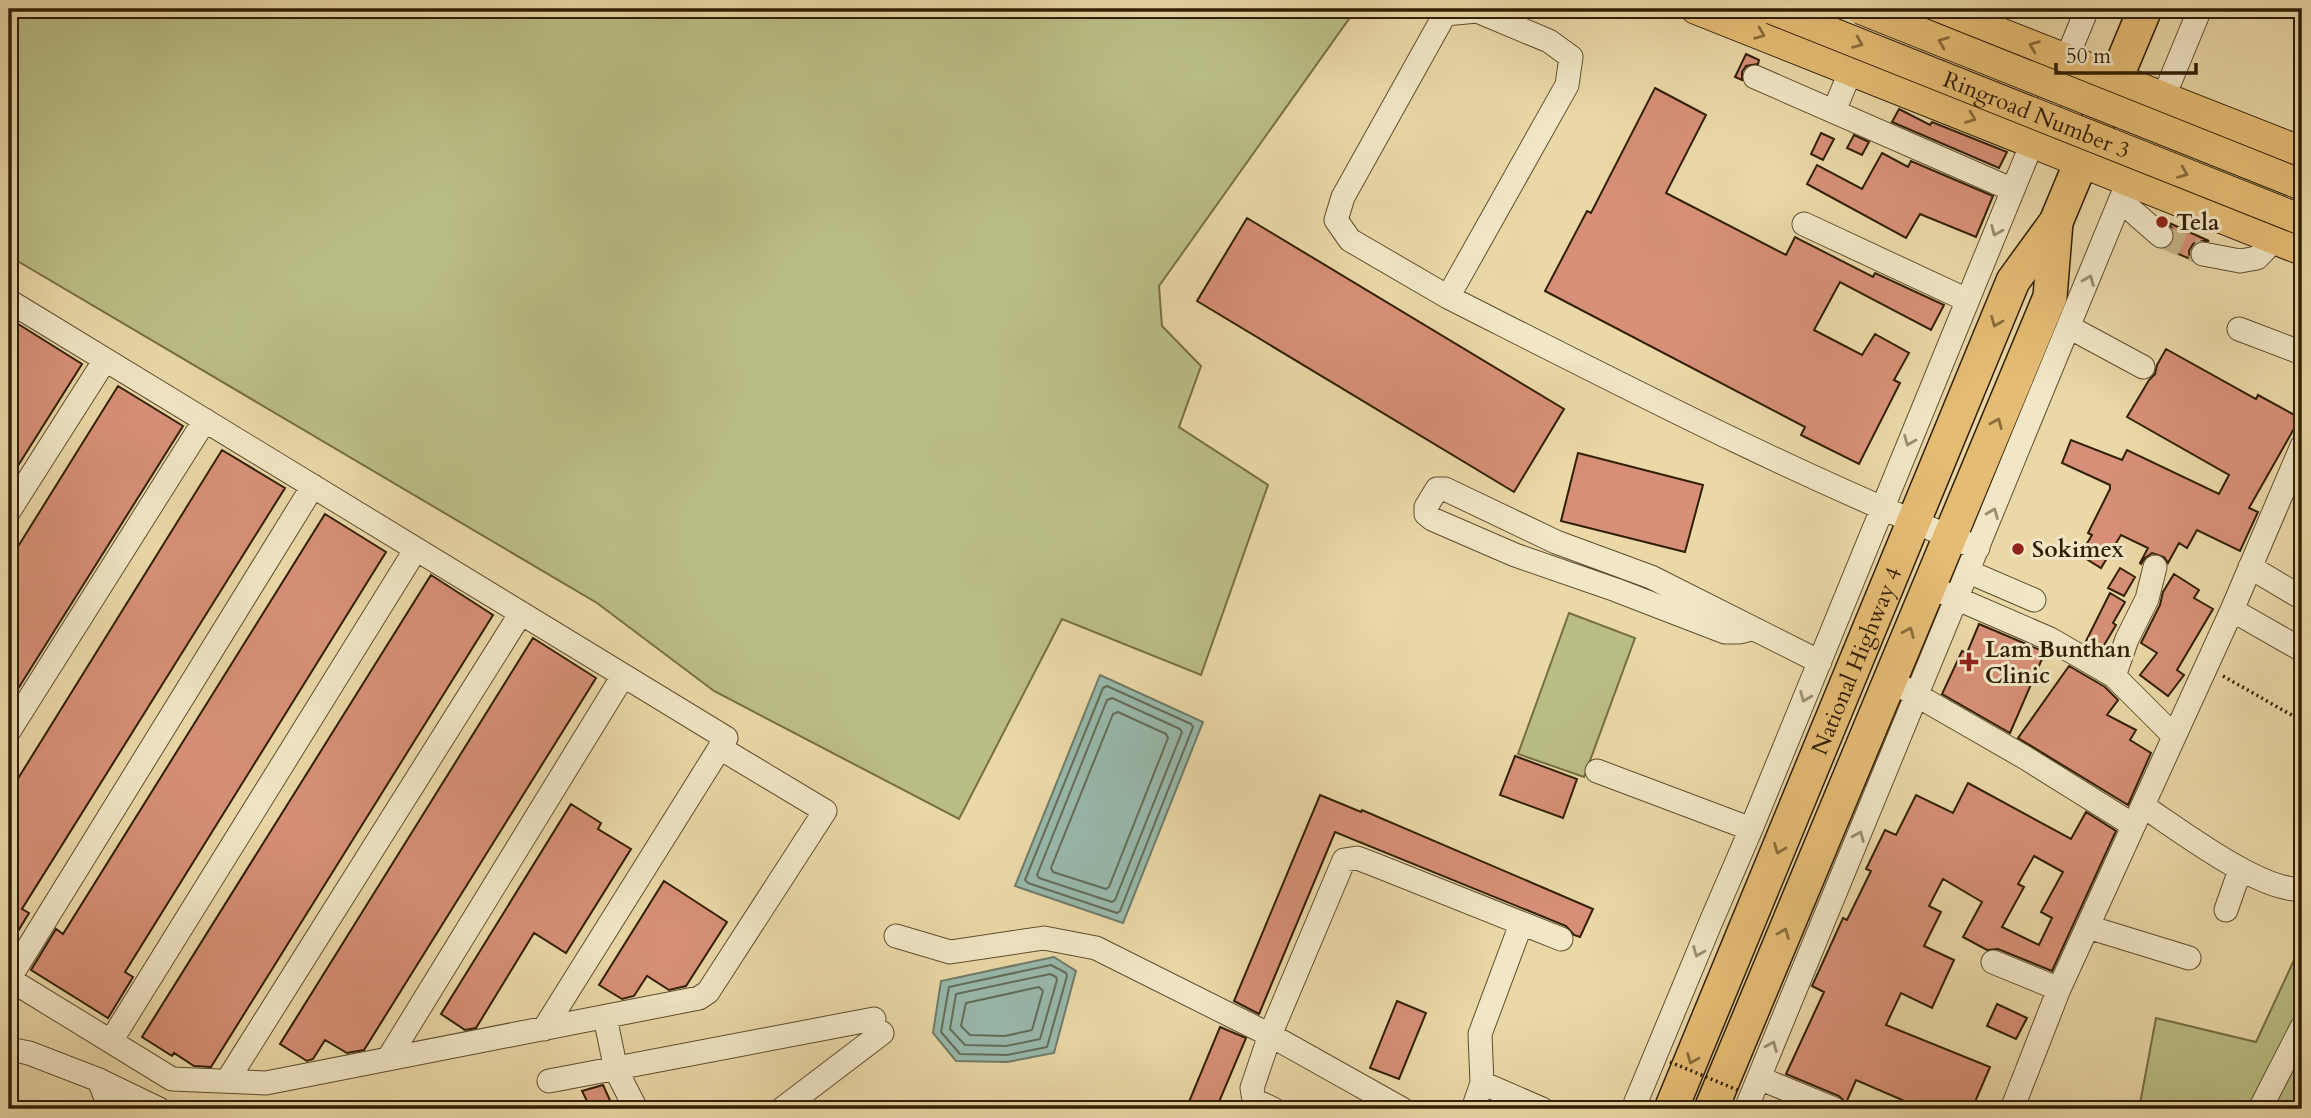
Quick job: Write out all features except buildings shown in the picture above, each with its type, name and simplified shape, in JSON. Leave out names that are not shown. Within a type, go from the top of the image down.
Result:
[{"type":"highway","name":"National Highway 4","points":[[1671,1109],[2013,281],[2056,222],[2145,9]]},
{"type":"highway","name":"National Highway 4","points":[[1711,1109],[1888,681],[1943,593],[1964,542],[2050,297],[2056,222]]},
{"type":"main road","points":[[1696,9],[2081,162],[2125,191],[2302,250]]},
{"type":"main road","name":"Ringroad Number 3","points":[[1772,9],[2302,220]]},
{"type":"main road","name":"Ringroad Number 3","points":[[1861,9],[2302,185]]},
{"type":"main road","points":[[1939,9],[2302,152]]},
{"type":"street","points":[[1633,1109],[1751,829],[2087,9]]},
{"type":"street","points":[[1969,572],[1964,542],[2069,327],[2200,9]]},
{"type":"street","points":[[1448,297],[1567,85],[1571,57],[1549,41],[1477,11],[1445,14],[1343,197],[1336,220],[1350,240],[1448,297],[1632,390],[1881,508],[1964,542]]},
{"type":"street","points":[[1834,111],[1851,70]]},
{"type":"street","points":[[1755,77],[2013,190]]},
{"type":"street","points":[[2125,191],[2161,236]]},
{"type":"street","points":[[1804,225],[1967,300]]},
{"type":"street","points":[[2203,254],[2240,261],[2257,258],[2275,239]]},
{"type":"street","points":[[9,301],[726,738],[544,1029]]},
{"type":"street","points":[[2069,327],[2143,367]]},
{"type":"street","points":[[2239,329],[2302,353]]},
{"type":"street","points":[[9,511],[105,360]]},
{"type":"street","points":[[9,731],[205,420]]},
{"type":"street","points":[[2012,1109],[2059,989],[2232,610],[2302,446]]},
{"type":"street","points":[[313,486],[9,979],[173,1079],[266,1083],[699,998],[708,992],[825,811],[720,748]]},
{"type":"street","points":[[1751,629],[1725,632],[1515,555],[1432,519],[1426,514],[1426,507],[1437,489],[1446,489],[1556,542],[1651,577],[1819,663]]},
{"type":"street","points":[[111,1041],[416,549]]},
{"type":"street","points":[[2113,676],[2127,639],[2147,599],[2155,567]]},
{"type":"street","points":[[2250,567],[2302,598]]},
{"type":"street","points":[[1743,1100],[1759,1078],[1918,694],[1943,593],[1969,572]]},
{"type":"street","points":[[1969,572],[2034,600]]},
{"type":"street","points":[[1943,593],[2050,639],[2113,676],[2174,736]]},
{"type":"street","points":[[2232,610],[2302,650]]},
{"type":"street","points":[[227,1081],[520,613]]},
{"type":"street","points":[[388,1059],[623,676]]},
{"type":"street","points":[[1888,681],[1918,694],[2240,870],[2291,890],[2302,889]]},
{"type":"street","points":[[1597,771],[1751,829]]},
{"type":"street","points":[[1273,1109],[1254,1100],[1252,1088],[1270,1035],[1344,860],[1357,858],[1560,939]]},
{"type":"street","points":[[2226,910],[2240,870]]},
{"type":"street","points":[[1473,1109],[1482,1083],[1480,1034],[1521,924]]},
{"type":"street","points":[[1710,924],[1743,937]]},
{"type":"street","points":[[2088,927],[2189,958]]},
{"type":"street","points":[[896,936],[950,952],[1044,938],[1096,948],[1270,1035],[1402,1109]]},
{"type":"street","points":[[1993,962],[2059,989]]},
{"type":"street","points":[[606,1017],[616,1070],[636,1109]]},
{"type":"street","points":[[549,1082],[878,1026],[782,1109]]},
{"type":"street","points":[[2260,1109],[2302,1027]]},
{"type":"street","points":[[9,1049],[29,1053],[99,1080],[159,1109]]},
{"type":"street","points":[[1759,1078],[1834,1109]]},
{"type":"street","points":[[99,1080],[110,1109]]},
{"type":"street","points":[[1482,1083],[1542,1109]]},
{"type":"path","points":[[2205,668],[2302,720]]},
{"type":"path","points":[[1670,1062],[1743,1100]]},
{"type":"green space","points":[[9,9],[1356,9],[1159,286],[1162,326],[1201,366],[1179,427],[1268,485],[1201,675],[1062,619],[959,819],[714,691],[597,603],[9,256]]},
{"type":"green space","points":[[1569,613],[1635,638],[1584,777],[1518,754]]},
{"type":"green space","points":[[2302,943],[2302,1109],[2139,1109],[2156,1018],[2256,1042]]},
{"type":"water","points":[[1100,675],[1203,722],[1123,923],[1015,886]]},
{"type":"water","points":[[1054,957],[1076,971],[1054,1053],[1007,1062],[956,1061],[933,1033],[941,981]]},
{"type":"tunnel","points":[[2161,236],[2203,254]]},
{"type":"place","name":"Tela","points":[[2162,222]]},
{"type":"place","name":"Sokimex","points":[[2018,549]]},
{"type":"place","name":"Lam Bunthan Clinic","points":[[1969,662]]}]
